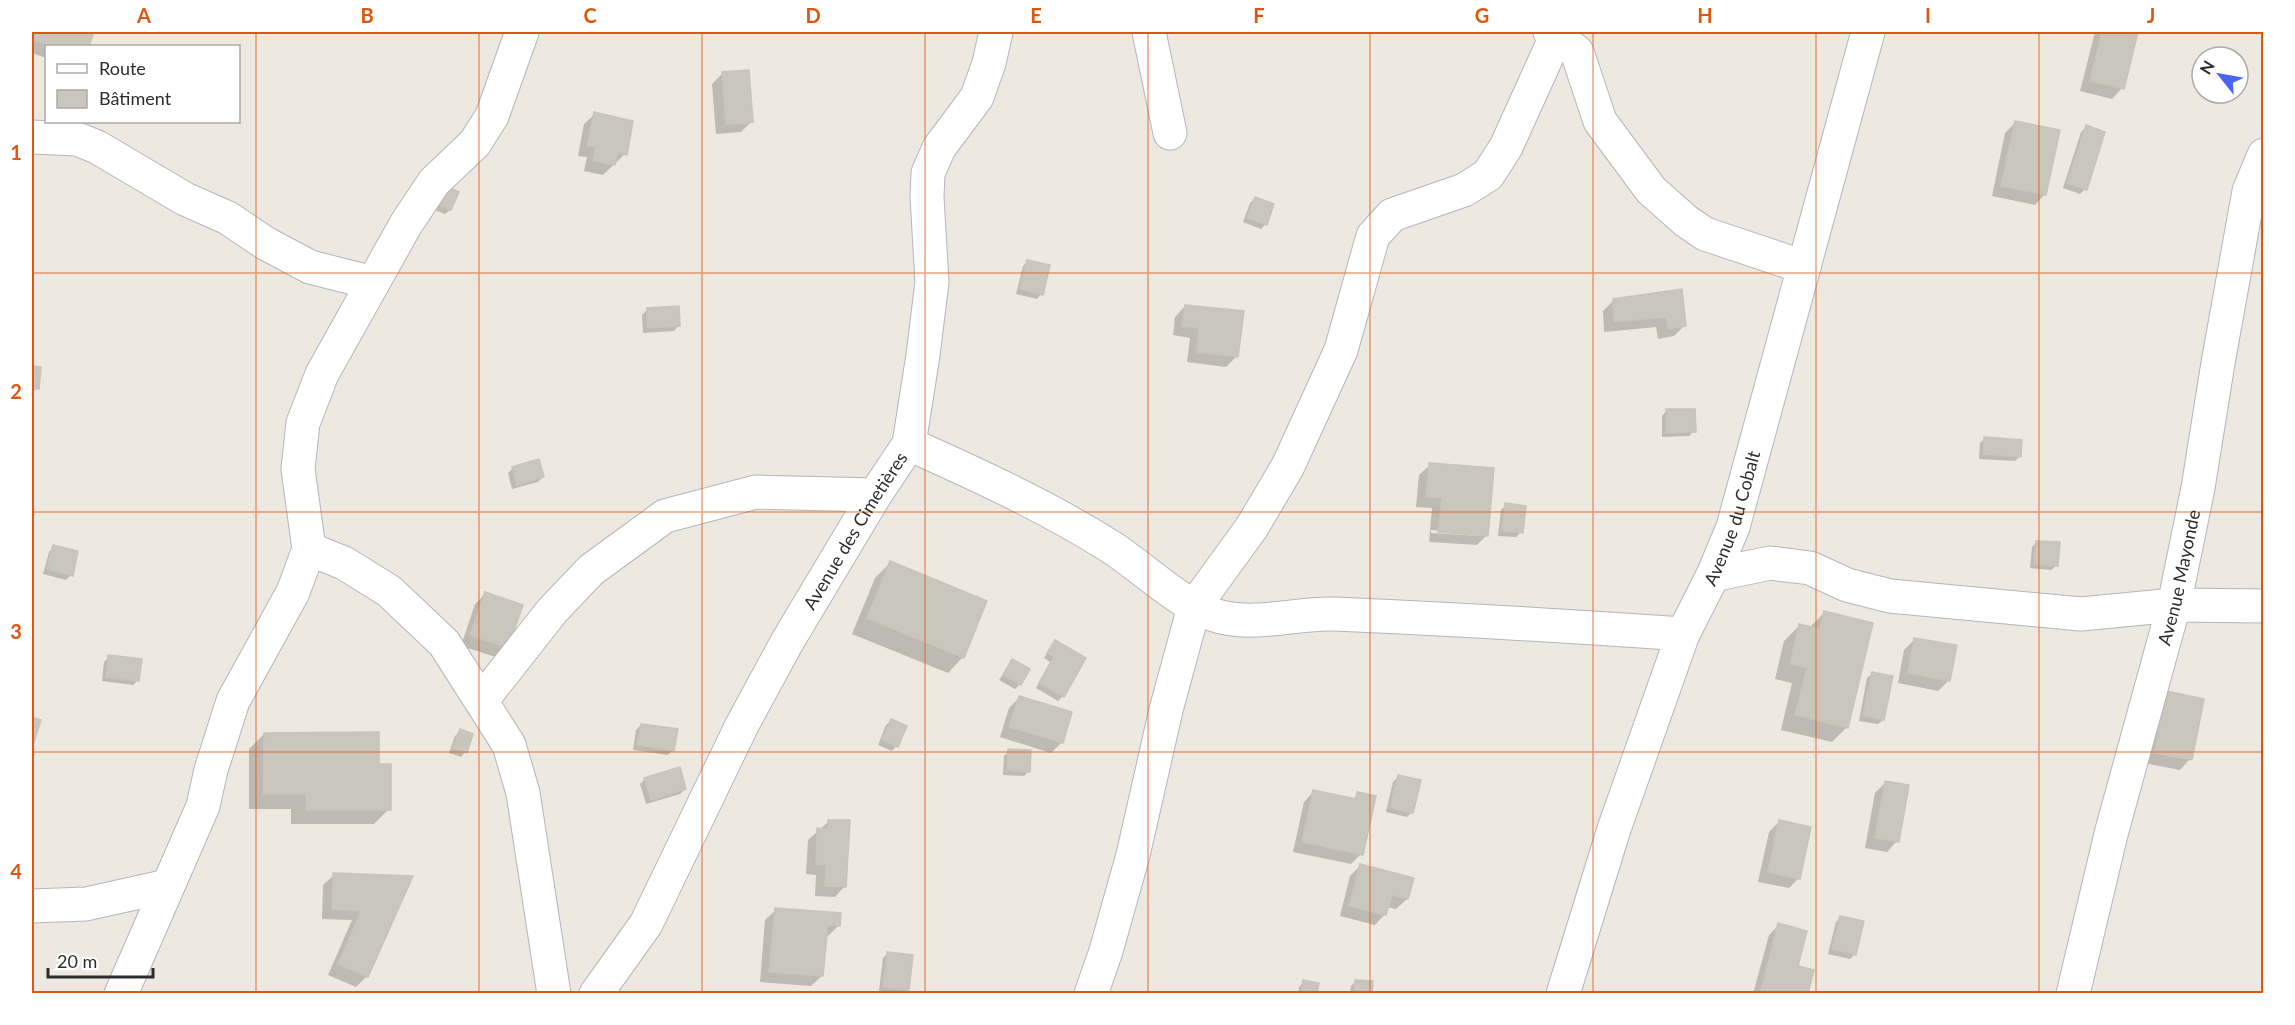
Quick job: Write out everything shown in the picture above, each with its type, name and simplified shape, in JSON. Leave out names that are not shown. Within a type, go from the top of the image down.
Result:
[{"type":"street","points":[[121,993],[203,806],[211,770],[233,701],[293,592],[309,549],[298,469],[303,423],[322,375],[406,224],[434,182],[474,142],[492,117],[522,32]]},
{"type":"street","name":"Avenue des Cimetières","points":[[596,993],[646,924],[742,725],[787,642],[875,495],[909,444],[932,282],[927,197],[928,172],[939,148],[977,97],[989,63],[996,32]]},
{"type":"street","points":[[1149,32],[1170,133]]},
{"type":"street","name":"Avenue du Cobalt","points":[[1563,993],[1614,829],[1683,634],[1713,574],[1732,527],[1868,32]]},
{"type":"street","points":[[1090,993],[1106,951],[1133,855],[1166,710],[1194,607],[1252,527],[1288,466],[1341,350],[1373,236],[1392,214],[1464,190],[1488,175],[1506,147],[1555,33],[1577,52],[1600,121],[1651,190],[1686,221],[1705,234],[1804,267]]},
{"type":"street","points":[[32,136],[77,139],[97,147],[177,194],[228,218],[265,243],[310,267],[373,283]]},
{"type":"street","name":"Avenue Mayonde","points":[[2073,993],[2111,834],[2174,605],[2198,488],[2249,191],[2264,155]]},
{"type":"street","points":[[909,444],[1028,498],[1112,548],[1194,607],[1220,617],[1247,621],[1329,614],[1510,621],[1683,634]]},
{"type":"street","points":[[482,700],[552,611],[591,570],[664,516],[756,492],[875,495]]},
{"type":"street","points":[[309,549],[344,563],[389,591],[444,643],[509,744],[523,793],[554,993]]},
{"type":"street","points":[[1713,574],[1770,563],[1810,568],[1847,585],[1890,596],[2081,614],[2174,605],[2264,606]]},
{"type":"street","points":[[32,906],[86,904],[167,886]]},
{"type":"building","points":[[32,32],[94,32],[89,45],[49,45],[32,40]]},
{"type":"building","points":[[2102,32],[2138,32],[2124,89],[2090,81]]},
{"type":"building","points":[[749,70],[753,122],[726,125],[722,72]]},
{"type":"building","points":[[594,112],[633,121],[627,155],[618,153],[615,165],[593,161],[596,147],[587,146]]},
{"type":"building","points":[[2015,121],[2060,130],[2046,195],[2001,186]]},
{"type":"building","points":[[2086,125],[2105,132],[2087,190],[2067,183]]},
{"type":"building","points":[[441,184],[459,192],[451,210],[434,203]]},
{"type":"building","points":[[1255,197],[1274,204],[1267,225],[1247,218]]},
{"type":"building","points":[[1027,260],[1050,265],[1043,295],[1020,289]]},
{"type":"building","points":[[1682,289],[1686,326],[1668,329],[1666,317],[1614,322],[1613,299]]},
{"type":"building","points":[[1185,305],[1244,311],[1238,357],[1197,352],[1199,328],[1182,326]]},
{"type":"building","points":[[679,306],[680,326],[647,328],[647,308]]},
{"type":"building","points":[[32,366],[41,367],[39,389],[32,388]]},
{"type":"building","points":[[1666,409],[1695,409],[1696,432],[1666,433]]},
{"type":"building","points":[[1984,437],[2022,440],[2021,457],[1983,454]]},
{"type":"building","points":[[539,459],[544,477],[517,485],[512,467]]},
{"type":"building","points":[[1429,463],[1494,468],[1488,536],[1438,532],[1442,498],[1426,497]]},
{"type":"building","points":[[1505,503],[1526,506],[1523,533],[1502,531]]},
{"type":"building","points":[[2036,541],[2060,542],[2058,566],[2034,564]]},
{"type":"building","points":[[53,545],[78,551],[73,576],[47,569]]},
{"type":"building","points":[[890,561],[987,601],[964,658],[867,618]]},
{"type":"building","points":[[485,592],[523,605],[508,648],[470,635]]},
{"type":"building","points":[[1824,611],[1873,623],[1848,728],[1795,715],[1807,668],[1790,664],[1799,624],[1820,629]]},
{"type":"building","points":[[1914,638],[1957,645],[1950,681],[1908,673]]},
{"type":"building","points":[[1055,640],[1086,658],[1064,697],[1039,683],[1054,657],[1047,653]]},
{"type":"building","points":[[108,655],[142,659],[139,681],[106,677]]},
{"type":"building","points":[[1012,659],[1030,669],[1021,685],[1003,675]]},
{"type":"building","points":[[1872,672],[1893,676],[1884,720],[1863,716]]},
{"type":"building","points":[[2166,691],[2204,699],[2192,760],[2154,753]]},
{"type":"building","points":[[1019,696],[1072,712],[1063,743],[1009,727]]},
{"type":"building","points":[[32,717],[41,720],[32,748]]},
{"type":"building","points":[[891,719],[907,726],[898,747],[882,740]]},
{"type":"building","points":[[641,724],[678,729],[674,751],[637,745]]},
{"type":"building","points":[[460,729],[473,734],[467,753],[453,748]]},
{"type":"building","points":[[379,732],[379,764],[391,764],[391,810],[306,810],[306,794],[263,794],[264,733]]},
{"type":"building","points":[[1008,749],[1031,750],[1030,772],[1007,770]]},
{"type":"building","points":[[680,767],[686,789],[651,800],[644,778]]},
{"type":"building","points":[[1398,775],[1421,780],[1413,813],[1390,808]]},
{"type":"building","points":[[1885,781],[1909,785],[1899,842],[1875,838]]},
{"type":"building","points":[[1313,790],[1356,799],[1357,792],[1376,796],[1363,855],[1302,842]]},
{"type":"building","points":[[828,820],[850,820],[846,887],[825,886],[826,865],[816,864],[817,828],[828,829]]},
{"type":"building","points":[[1779,820],[1811,827],[1800,879],[1768,872]]},
{"type":"building","points":[[1360,864],[1414,878],[1408,899],[1392,895],[1386,915],[1349,906]]},
{"type":"building","points":[[333,873],[413,876],[368,977],[338,964],[361,911],[332,909]]},
{"type":"building","points":[[775,908],[841,913],[840,926],[828,925],[823,976],[769,972]]},
{"type":"building","points":[[1840,916],[1864,921],[1856,955],[1832,949]]},
{"type":"building","points":[[1778,923],[1807,931],[1798,966],[1814,970],[1808,994],[1760,994]]},
{"type":"building","points":[[887,952],[913,955],[909,990],[883,987]]},
{"type":"building","points":[[1303,980],[1319,983],[1317,994],[1301,994]]},
{"type":"building","points":[[1355,980],[1373,981],[1372,994],[1354,994]]}]
